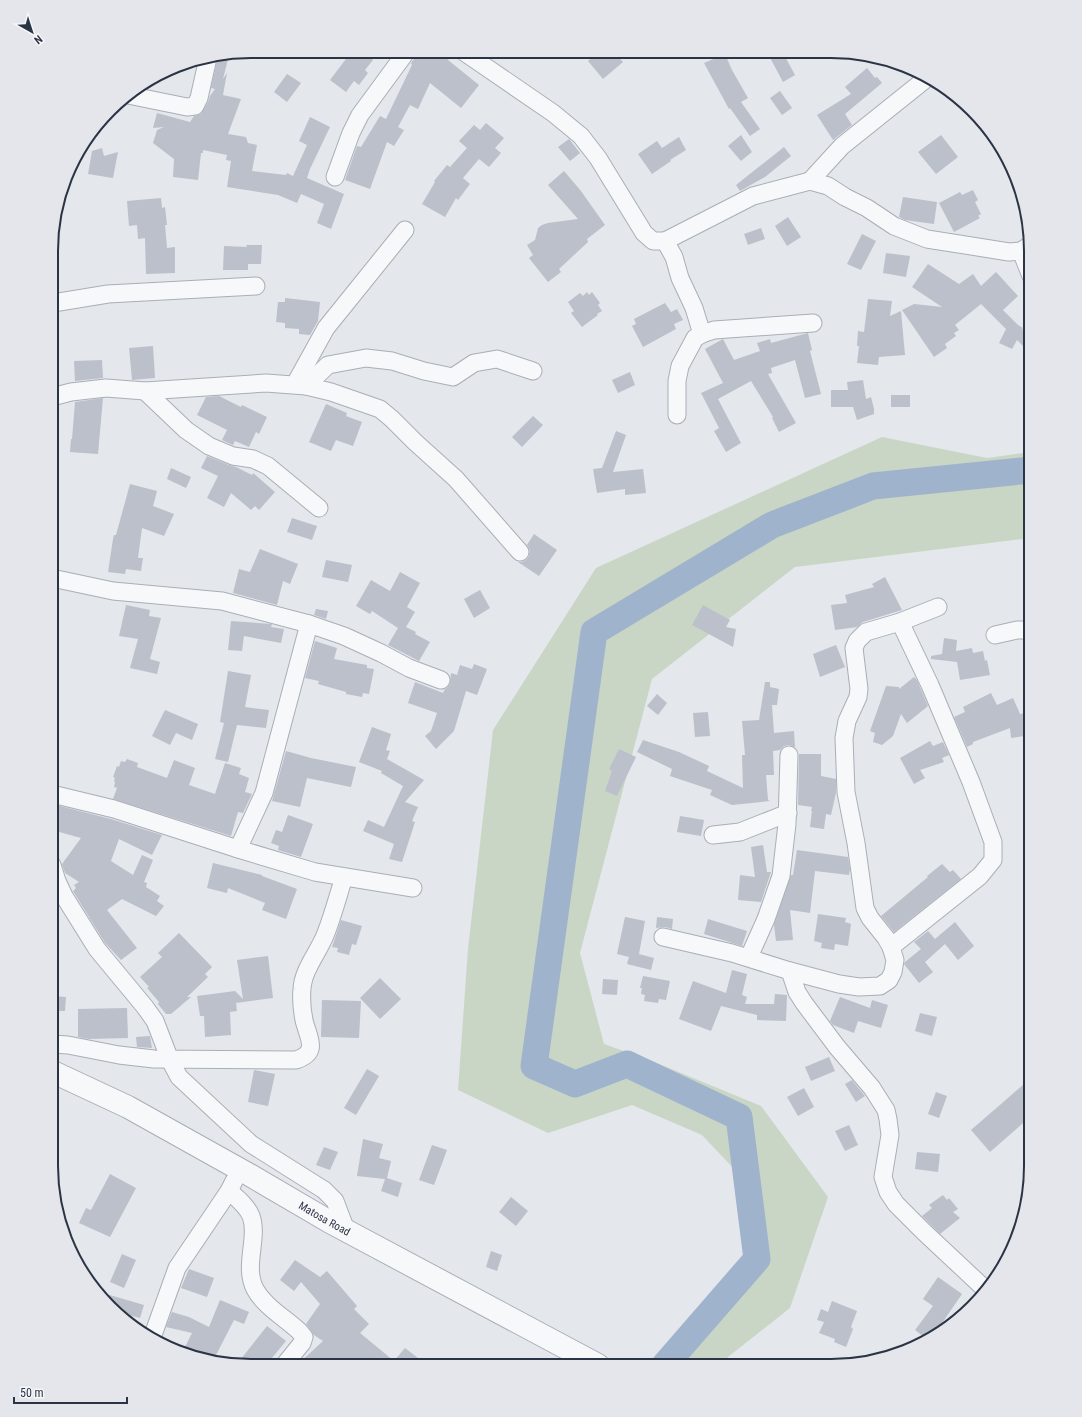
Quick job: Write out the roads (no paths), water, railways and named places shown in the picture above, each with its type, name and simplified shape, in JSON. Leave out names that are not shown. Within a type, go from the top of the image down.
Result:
[{"type":"street","points":[[335,177],[351,133],[360,115],[402,58]]},
{"type":"street","points":[[473,58],[553,113],[581,136],[598,158],[644,234],[653,241],[665,241],[753,196],[810,181],[828,186],[845,197],[867,208],[894,226],[927,239],[1008,252],[1024,248]]},
{"type":"street","points":[[136,97],[187,107],[195,106],[199,98],[207,64]]},
{"type":"street","points":[[810,181],[842,146],[923,82]]},
{"type":"street","points":[[301,385],[326,328],[405,230]]},
{"type":"street","points":[[665,241],[674,257],[680,278],[694,308],[702,334]]},
{"type":"street","points":[[58,302],[108,294],[256,286]]},
{"type":"street","points":[[677,415],[677,381],[680,366],[694,338],[714,330],[813,323]]},
{"type":"street","points":[[301,385],[328,365],[366,358],[392,361],[424,371],[453,377],[474,363],[497,359],[533,371]]},
{"type":"street","points":[[58,395],[71,392],[106,388],[145,391],[266,383],[301,385],[331,392],[380,409],[392,419],[456,479],[520,552]]},
{"type":"street","points":[[145,391],[186,430],[209,446],[233,456],[253,459],[268,466],[318,508]]},
{"type":"street","points":[[58,579],[113,591],[222,601],[309,624],[344,636],[409,668],[441,680]]},
{"type":"street","points":[[663,937],[749,957],[790,971],[839,984],[860,987],[880,986],[889,980],[893,972],[895,960],[891,947],[886,938],[870,918],[865,908],[856,843],[846,792],[844,738],[848,721],[858,697],[859,689],[854,648],[857,641],[866,632],[900,622],[938,607]]},
{"type":"street","points":[[891,947],[980,876],[993,860],[993,842],[971,782],[930,685],[900,622]]},
{"type":"street","points":[[238,849],[264,793],[309,624]]},
{"type":"street","points":[[995,634],[1024,630]]},
{"type":"street","points":[[749,957],[766,919],[781,876],[788,813],[789,755]]},
{"type":"street","points":[[58,795],[114,809],[315,872],[413,888]]},
{"type":"street","points":[[713,836],[740,832],[788,813]]},
{"type":"street","points":[[58,1044],[119,1055],[170,1060],[296,1060],[304,1058],[311,1047],[311,1040],[304,1020],[301,1002],[302,987],[306,972],[326,934],[344,877]]},
{"type":"street","points":[[58,883],[64,896],[98,950],[155,1021],[170,1060],[179,1076],[251,1144],[324,1190],[336,1201],[346,1230]]},
{"type":"street","points":[[790,971],[797,992],[804,1003],[832,1041],[872,1088],[886,1110],[890,1135],[883,1177],[888,1192],[896,1204],[982,1286]]},
{"type":"street","name":"Matosa Road","points":[[58,1075],[128,1107],[346,1230],[587,1359]]},
{"type":"street","points":[[155,1333],[177,1268],[229,1191],[240,1170]]},
{"type":"street","points":[[229,1191],[242,1203],[250,1215],[253,1225],[250,1261],[251,1277],[255,1288],[263,1299],[299,1330],[304,1337],[302,1343],[289,1359]]},
{"type":"waterway","points":[[670,1359],[757,1259],[739,1117],[627,1064],[575,1084],[534,1066],[594,632],[772,525],[873,486],[1024,471]]}]
